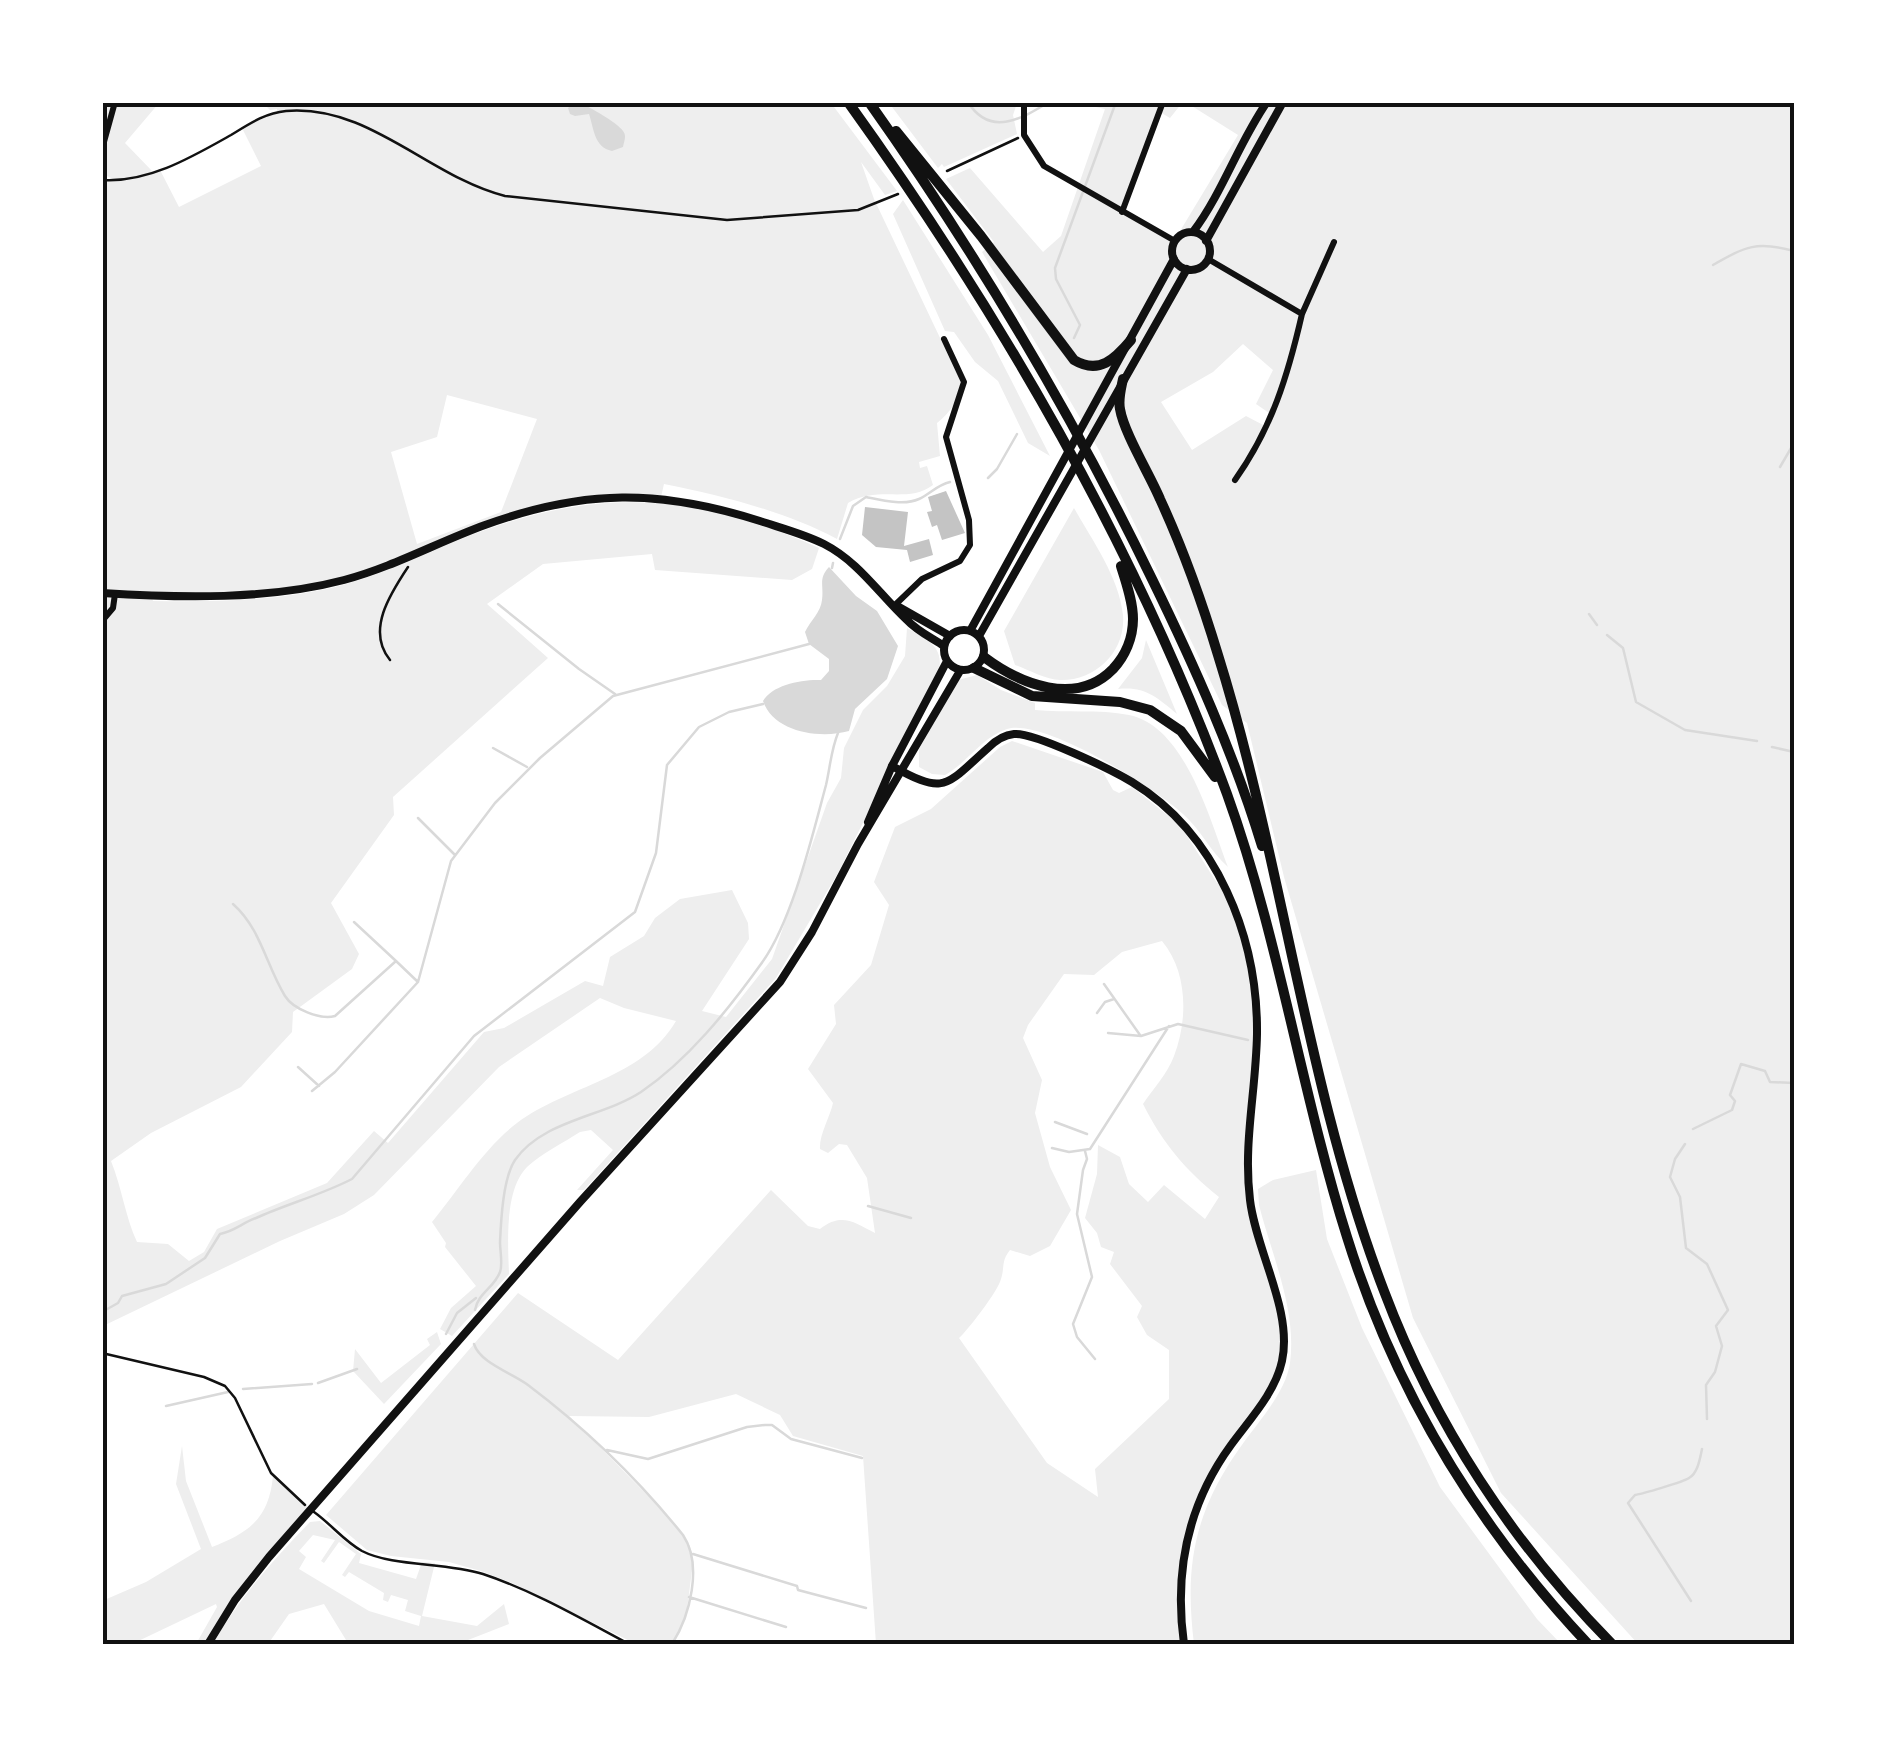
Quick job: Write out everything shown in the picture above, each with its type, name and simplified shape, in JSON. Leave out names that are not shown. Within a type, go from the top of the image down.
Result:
[{"type":"highway","points":[[848,102],[930,221],[1061,439],[1167,650],[1227,795],[1270,934],[1333,1191],[1376,1318],[1419,1410],[1471,1499],[1518,1563],[1588,1644]]},
{"type":"highway","points":[[871,102],[982,236],[1072,358],[1085,366],[1103,365],[1131,340]]},
{"type":"highway","points":[[871,102],[954,227],[1071,422],[1168,613],[1227,747],[1264,851],[1298,975]]},
{"type":"highway","points":[[1120,385],[1122,418],[1180,544],[1224,673],[1355,1208],[1379,1279],[1414,1362],[1459,1447],[1505,1518],[1559,1588],[1612,1644]]},
{"type":"highway","points":[[984,657],[1022,680],[1059,689],[1083,687],[1110,672],[1128,645],[1133,618],[1108,527]]},
{"type":"highway","points":[[974,668],[1032,696],[1120,702],[1157,714],[1186,736],[1227,795]]},
{"type":"main road","points":[[1193,232],[1224,184],[1245,137],[1267,102]]},
{"type":"main road","points":[[1206,240],[1283,102]]},
{"type":"main road","points":[[975,634],[1174,260],[1174,242],[1193,232],[1206,240],[1208,259],[1199,268],[1187,270],[1174,260]]},
{"type":"main road","points":[[975,634],[1187,270]]},
{"type":"main road","points":[[102,593],[254,592],[324,584],[371,572],[484,525],[527,512],[586,500],[662,497],[733,512],[821,542],[850,561],[910,624],[944,646]]},
{"type":"main road","points":[[895,605],[950,636]]},
{"type":"main road","points":[[208,1644],[251,1579],[310,1509],[774,989],[807,941],[858,844],[892,766],[947,661],[944,646],[950,636],[959,630],[975,634],[984,646],[984,657],[974,668],[960,670],[947,661]]},
{"type":"main road","points":[[858,844],[960,670]]},
{"type":"main road","points":[[892,766],[929,785],[947,783],[997,740],[1015,734],[1098,765],[1145,791],[1184,823],[1212,864],[1237,915],[1248,958],[1256,1020],[1247,1142],[1250,1200],[1282,1321],[1284,1346],[1274,1384],[1219,1462],[1195,1508],[1182,1572],[1184,1644]]},
{"type":"street","points":[[102,150],[114,102]]},
{"type":"street","points":[[1122,212],[1163,102]]},
{"type":"street","points":[[1023,105],[1022,127],[1039,160],[1049,170],[1174,242]]},
{"type":"street","points":[[1235,480],[1268,427],[1287,380],[1302,314],[1334,242]]},
{"type":"street","points":[[1208,259],[1302,314]]},
{"type":"street","points":[[895,605],[922,579],[960,562],[970,545],[969,520],[946,437],[964,382],[944,339]]},
{"type":"street","points":[[102,620],[112,608],[115,594]]},
{"type":"lane","points":[[310,1509],[368,1554],[448,1565],[492,1578],[629,1644]]},
{"type":"path","points":[[102,180],[132,180],[152,174],[261,118],[295,111],[352,121],[463,181],[505,196],[727,220],[858,210],[898,194]]},
{"type":"path","points":[[946,171],[1018,138]]},
{"type":"path","points":[[390,660],[380,640],[380,624],[396,586],[422,551]]},
{"type":"path","points":[[102,1353],[204,1377],[225,1386],[235,1398],[273,1476],[310,1509]]},
{"type":"shaded area","points":[[574,102],[620,127],[625,135],[623,147],[612,151],[602,146],[589,114],[570,114],[568,108]]},
{"type":"shaded area","points":[[103,103],[159,103],[125,143],[154,173],[160,170],[179,207],[261,166],[242,128],[277,112],[263,103],[831,103],[897,191],[885,195],[861,162],[874,199],[961,382],[954,405],[937,423],[940,456],[919,462],[920,468],[927,466],[933,485],[914,493],[871,495],[848,503],[837,539],[753,506],[664,484],[661,497],[635,496],[527,512],[346,579],[254,592],[151,595],[153,601],[224,601],[320,590],[376,575],[517,519],[604,503],[688,507],[774,529],[819,548],[812,569],[792,580],[655,570],[652,554],[543,564],[487,604],[548,658],[393,797],[394,815],[331,903],[359,954],[352,969],[293,1012],[292,1032],[241,1087],[151,1133],[111,1161],[137,1242],[168,1244],[189,1261],[204,1252],[217,1229],[327,1183],[374,1131],[388,1143],[484,1032],[504,1028],[585,981],[603,986],[610,957],[644,936],[655,918],[680,899],[732,890],[748,923],[749,939],[702,1011],[726,1017],[772,959],[827,803],[841,778],[844,748],[863,710],[887,686],[905,656],[907,628],[932,644],[939,655],[939,670],[838,873],[776,978],[584,1190],[577,1190],[613,1150],[591,1130],[580,1132],[527,1167],[511,1203],[509,1274],[452,1336],[440,1329],[451,1308],[476,1286],[445,1247],[432,1222],[483,1157],[517,1123],[624,1069],[644,1056],[676,1021],[600,998],[499,1067],[374,1195],[344,1214],[103,1326],[102,669],[107,664],[102,639],[102,180],[113,179],[103,174]],"holes":[[[447,395],[537,419],[501,512],[417,544],[391,452],[437,437]]]},
{"type":"shaded area","points":[[889,103],[1017,103],[1013,115],[1017,134],[938,168]]},
{"type":"shaded area","points":[[1078,103],[1182,103],[1170,118],[1160,112],[1122,211],[1174,241],[1238,135],[1187,103],[1794,103],[1794,1644],[1638,1644],[1501,1493],[1413,1318],[1284,877],[1247,723],[1222,705],[1099,450],[982,252],[994,242],[946,179],[970,168],[1043,252],[1061,236],[1105,109]],"holes":[[[1243,344],[1273,370],[1256,404],[1272,415],[1267,427],[1246,416],[1192,450],[1161,402],[1213,372]]]},
{"type":"shaded area","points":[[903,200],[988,335],[1050,456],[1028,443],[998,381],[975,362],[954,332],[945,331],[893,214]]},
{"type":"shaded area","points":[[1074,508],[1116,587],[1123,628],[1114,652],[1096,670],[1073,679],[1055,680],[1015,665],[1004,631]]},
{"type":"shaded area","points":[[829,567],[856,596],[877,611],[898,646],[887,679],[855,709],[849,731],[825,734],[788,727],[769,712],[763,701],[780,687],[821,680],[829,671],[829,659],[809,644],[805,632],[821,604],[822,579]]},
{"type":"shaded area","points":[[1146,640],[1177,714],[1150,694],[1118,689],[1142,658]]},
{"type":"shaded area","points":[[977,675],[1001,690],[1035,703],[1035,710],[1118,713],[1149,723],[1166,737],[1193,778],[1228,867],[1169,802],[1098,758],[1046,734],[1024,728],[1007,729],[945,775],[919,767],[919,749],[958,680]]},
{"type":"shaded area","points":[[1012,741],[1103,772],[1119,793],[1132,787],[1180,825],[1217,883],[1222,883],[1237,915],[1255,1005],[1248,1182],[1282,1321],[1278,1372],[1206,1484],[1183,1556],[1184,1644],[876,1644],[863,1456],[793,1436],[780,1415],[736,1394],[649,1417],[569,1416],[669,1517],[690,1546],[693,1562],[686,1618],[672,1644],[636,1644],[481,1571],[449,1562],[367,1550],[326,1515],[518,1293],[618,1360],[771,1190],[808,1226],[820,1229],[834,1221],[848,1220],[875,1233],[867,1178],[847,1145],[839,1144],[828,1153],[820,1149],[833,1103],[808,1069],[836,1024],[834,1005],[871,965],[889,905],[874,882],[895,827],[931,809],[1000,747]],"holes":[[[1162,941],[1171,953],[1181,982],[1182,1027],[1171,1062],[1143,1104],[1176,1155],[1219,1197],[1205,1219],[1164,1185],[1148,1202],[1129,1184],[1120,1157],[1098,1145],[1097,1174],[1085,1218],[1097,1233],[1101,1247],[1114,1252],[1110,1264],[1142,1306],[1137,1317],[1147,1335],[1169,1350],[1169,1399],[1095,1469],[1098,1497],[1047,1463],[959,1338],[994,1292],[1010,1250],[1030,1256],[1050,1246],[1071,1210],[1050,1167],[1035,1113],[1042,1080],[1023,1038],[1028,1025],[1064,974],[1094,975],[1122,952]]]},
{"type":"shaded area","points":[[1316,1170],[1327,1239],[1362,1328],[1440,1487],[1537,1619],[1561,1644],[1194,1644],[1193,1562],[1204,1514],[1227,1467],[1278,1394],[1290,1363],[1287,1303],[1258,1189],[1273,1180]]},
{"type":"shaded area","points":[[437,1332],[441,1344],[384,1404],[353,1371],[355,1349],[381,1383],[430,1345],[427,1339]]},
{"type":"shaded area","points":[[182,1446],[186,1481],[212,1547],[256,1521],[267,1502],[273,1476],[310,1509],[269,1557],[208,1644],[196,1644],[216,1604],[132,1644],[103,1644],[102,1601],[146,1582],[201,1549],[176,1484]]},
{"type":"shaded area","points":[[320,1521],[361,1554],[359,1563],[416,1579],[422,1562],[435,1563],[422,1616],[477,1626],[504,1604],[509,1624],[466,1644],[346,1640],[324,1604],[289,1614],[268,1644],[213,1644],[257,1580],[310,1522]],"holes":[[[313,1535],[335,1540],[321,1561],[324,1563],[339,1542],[356,1554],[342,1575],[345,1577],[349,1572],[384,1593],[383,1600],[388,1602],[391,1595],[408,1600],[405,1611],[421,1616],[419,1626],[369,1611],[299,1569],[306,1557],[299,1551]]]},
{"type":"building","points":[[946,491],[965,533],[942,540],[927,512],[932,511],[928,497]]},
{"type":"building","points":[[865,507],[908,512],[904,546],[929,539],[933,555],[910,562],[907,550],[876,547],[862,535]]},
{"type":"waterway","points":[[968,102],[977,113],[996,122],[1018,119],[1049,102]]},
{"type":"waterway","points":[[1074,338],[1080,325],[1056,279],[1055,268],[1116,102]]},
{"type":"waterway","points":[[1713,265],[1752,247],[1794,251]]},
{"type":"waterway","points":[[988,478],[1017,434]]},
{"type":"waterway","points":[[1780,467],[1794,443]]},
{"type":"waterway","points":[[840,539],[853,506],[866,497],[913,501],[950,482]]},
{"type":"waterway","points":[[832,568],[833,563]]},
{"type":"waterway","points":[[498,604],[615,694]]},
{"type":"waterway","points":[[1589,614],[1597,625]]},
{"type":"waterway","points":[[1607,635],[1623,648],[1636,702],[1685,730],[1757,741]]},
{"type":"waterway","points":[[312,1091],[335,1072],[418,982],[451,861],[495,803],[540,758],[613,696],[809,644]]},
{"type":"waterway","points":[[102,1312],[122,1296],[166,1284],[205,1258],[220,1234],[352,1179],[474,1036],[635,912],[656,853],[667,765],[699,727],[729,712],[763,704]]},
{"type":"waterway","points":[[475,1310],[501,1269],[503,1200],[515,1160],[541,1136],[626,1100],[658,1079],[721,1016],[772,946],[800,878],[838,733]]},
{"type":"waterway","points":[[1772,747],[1794,752]]},
{"type":"waterway","points":[[493,748],[527,767]]},
{"type":"waterway","points":[[418,818],[455,855]]},
{"type":"waterway","points":[[233,904],[257,936],[285,996],[307,1012],[335,1016],[396,961],[418,982]]},
{"type":"waterway","points":[[354,922],[396,961]]},
{"type":"waterway","points":[[1104,984],[1140,1035]]},
{"type":"waterway","points":[[1097,1013],[1105,1002],[1114,999]]},
{"type":"waterway","points":[[1108,1033],[1141,1036],[1178,1024],[1248,1040]]},
{"type":"waterway","points":[[1052,1148],[1069,1152],[1090,1149],[1169,1026]]},
{"type":"waterway","points":[[1693,1129],[1732,1110],[1735,1101],[1730,1095],[1741,1064],[1765,1071],[1770,1082],[1794,1083]]},
{"type":"waterway","points":[[298,1067],[319,1086]]},
{"type":"waterway","points":[[1055,1122],[1087,1134]]},
{"type":"waterway","points":[[1685,1144],[1670,1177],[1680,1197],[1686,1248],[1707,1264],[1728,1310],[1716,1326],[1722,1346],[1715,1372],[1706,1385],[1707,1419]]},
{"type":"waterway","points":[[1085,1151],[1077,1214],[1092,1277],[1073,1324],[1077,1337],[1095,1359]]},
{"type":"waterway","points":[[868,1206],[911,1218]]},
{"type":"waterway","points":[[446,1334],[457,1313],[476,1298]]},
{"type":"waterway","points":[[474,1344],[490,1362],[528,1385],[590,1437],[683,1535],[692,1561],[692,1590],[672,1644]]},
{"type":"waterway","points":[[318,1383],[357,1369]]},
{"type":"waterway","points":[[243,1389],[312,1384]]},
{"type":"waterway","points":[[166,1406],[228,1392]]},
{"type":"waterway","points":[[607,1450],[648,1459],[747,1427],[772,1425],[791,1439],[862,1458]]},
{"type":"waterway","points":[[1691,1601],[1628,1503],[1635,1495],[1692,1476],[1702,1449]]},
{"type":"waterway","points":[[693,1554],[797,1586],[798,1590],[866,1608]]},
{"type":"waterway","points":[[689,1597],[786,1627]]}]
